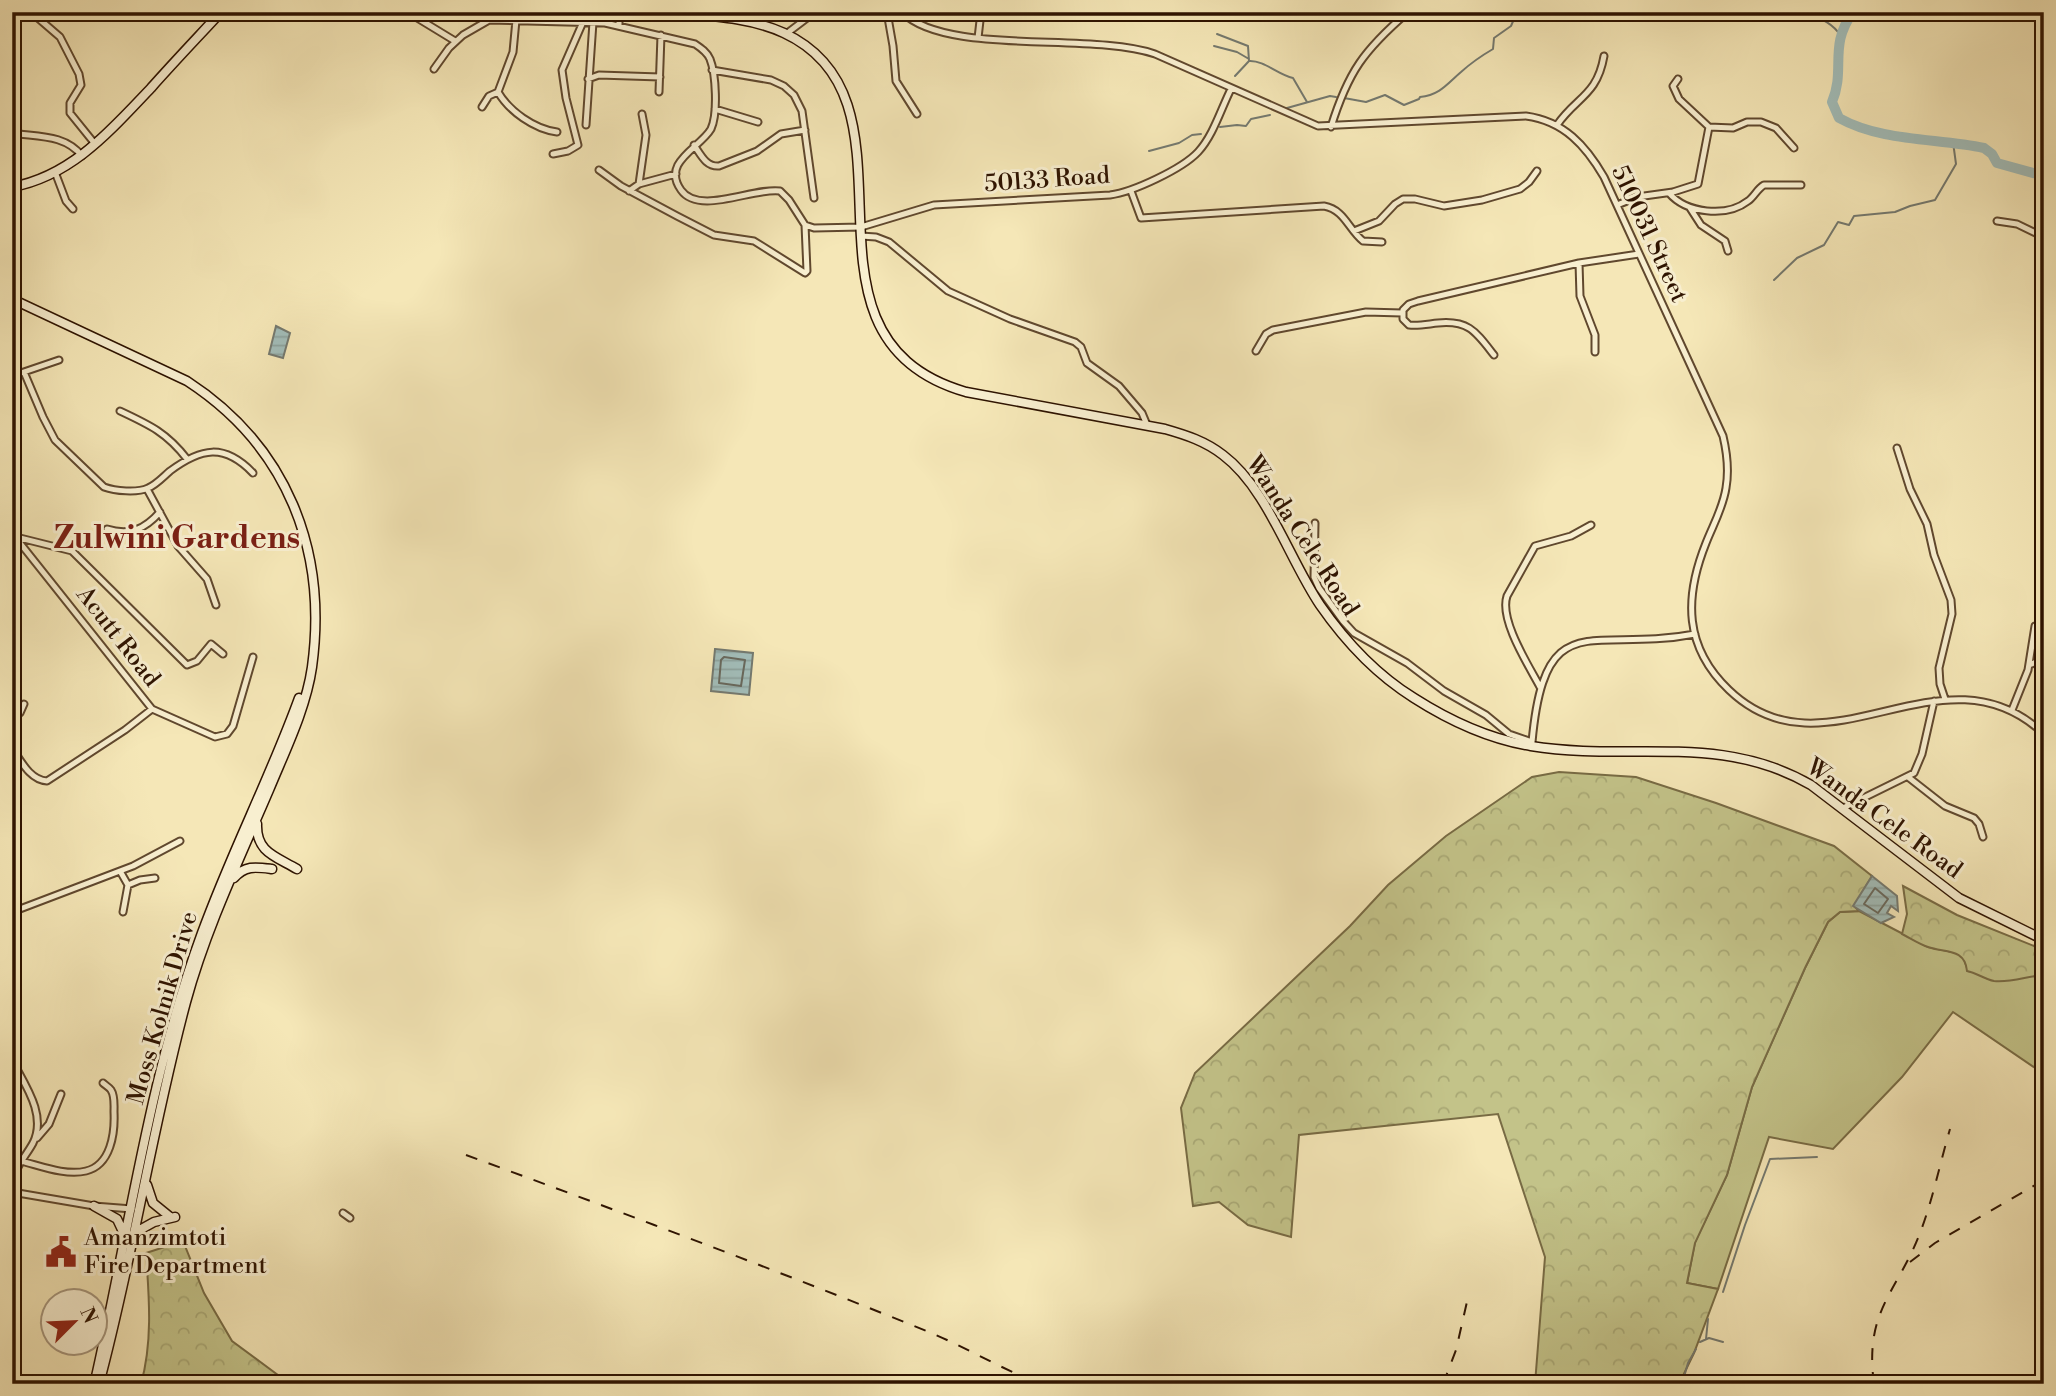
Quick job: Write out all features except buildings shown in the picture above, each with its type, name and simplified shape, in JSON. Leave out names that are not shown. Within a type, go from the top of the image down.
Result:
[{"type":"main road","points":[[12,187],[55,172],[82,156],[114,128],[221,12]]},
{"type":"main road","name":"Wanda Cele Road","points":[[664,12],[748,22],[786,34],[806,47],[829,69],[848,106],[855,134],[865,284],[876,320],[890,344],[918,371],[941,384],[966,392],[1147,425],[1199,440],[1234,464],[1254,489],[1321,605],[1344,636],[1379,671],[1410,696],[1449,718],[1500,738],[1532,744],[1600,751],[1712,752],[1739,757],[1791,773],[1843,808],[1959,898],[2040,938]]},
{"type":"main road","name":"Moss Kolnik Drive","points":[[12,299],[187,381],[224,409],[254,439],[285,485],[295,508],[311,562],[315,606],[312,666],[300,711],[208,934],[187,1001],[136,1232],[96,1384]]},
{"type":"main road","name":"Moss Kolnik Drive","points":[[96,1384],[162,1070],[202,933],[287,730],[312,656]]},
{"type":"main road","points":[[257,817],[257,837],[261,846],[297,869]]},
{"type":"main road","points":[[229,884],[245,869],[272,869]]},
{"type":"main road","points":[[136,1232],[154,1222],[172,1217],[153,1203],[146,1179]]},
{"type":"main road","points":[[94,1206],[117,1219],[125,1238]]},
{"type":"street","points":[[31,12],[60,37],[81,81],[80,90],[70,103],[70,113],[95,144]]},
{"type":"street","points":[[619,12],[620,25]]},
{"type":"street","points":[[786,34],[815,12]]},
{"type":"street","points":[[887,12],[896,81],[917,114]]},
{"type":"street","name":"510031 Street","points":[[902,12],[927,29],[945,34],[1137,48],[1318,126],[1526,116],[1557,125],[1576,139],[1595,161],[1713,413],[1726,449],[1724,500],[1693,580],[1691,596],[1695,634],[1706,661],[1729,690],[1750,706],[1798,723],[1826,723],[1945,699],[1980,700],[2011,710],[2044,734]]},
{"type":"street","points":[[978,38],[981,12]]},
{"type":"street","points":[[1331,127],[1341,93],[1359,62],[1377,40],[1408,12]]},
{"type":"street","points":[[414,16],[455,41]]},
{"type":"street","points":[[482,107],[489,96],[498,92],[513,52],[516,20]]},
{"type":"street","points":[[434,69],[455,41],[485,22],[593,22],[620,25],[698,45],[708,55],[712,70],[715,109],[711,129],[681,158],[676,174],[682,191],[696,200],[723,200],[765,191],[780,191],[805,225],[807,271],[803,273],[797,270],[754,241],[714,235],[629,191],[599,170]]},
{"type":"street","points":[[553,154],[568,151],[578,145],[562,70],[583,22]]},
{"type":"street","points":[[586,125],[593,22]]},
{"type":"street","points":[[659,92],[662,35]]},
{"type":"street","points":[[1557,125],[1593,86],[1601,72],[1604,56]]},
{"type":"street","points":[[712,70],[771,80],[794,95],[800,106],[805,130],[814,198]]},
{"type":"street","points":[[588,79],[600,75],[660,77]]},
{"type":"street","points":[[1678,79],[1672,86],[1675,94],[1709,127],[1733,128],[1747,122],[1761,122],[1776,128],[1794,148]]},
{"type":"street","name":"50133 Road","points":[[861,231],[934,205],[1110,195],[1131,191],[1180,165],[1198,152],[1231,89]]},
{"type":"street","points":[[498,92],[515,111],[538,126],[557,132]]},
{"type":"street","points":[[715,109],[758,122]]},
{"type":"street","points":[[639,184],[646,135],[642,114]]},
{"type":"street","points":[[1617,205],[1642,195],[1669,193],[1698,184],[1709,127]]},
{"type":"street","points":[[694,145],[706,162],[719,166],[757,150],[781,134],[805,130]]},
{"type":"street","points":[[12,133],[63,141],[71,144],[82,156]]},
{"type":"street","points":[[1353,231],[1379,221],[1403,199],[1444,206],[1482,200],[1520,189],[1537,171]]},
{"type":"street","points":[[55,172],[66,201],[74,209]]},
{"type":"street","points":[[629,191],[639,184],[676,174]]},
{"type":"street","points":[[1690,208],[1709,211],[1724,209],[1749,201],[1764,185],[1801,185]]},
{"type":"street","points":[[1131,191],[1141,218],[1330,207],[1346,218],[1353,231],[1367,243],[1381,242]]},
{"type":"street","points":[[1669,193],[1690,208],[1701,225],[1723,239],[1728,251]]},
{"type":"street","points":[[1997,222],[2017,224],[2044,237]]},
{"type":"street","points":[[805,225],[861,231],[888,242],[948,291],[1010,319],[1079,344],[1087,363],[1119,386],[1142,413],[1147,425]]},
{"type":"street","points":[[1494,355],[1474,331],[1465,325],[1449,322],[1409,325],[1403,319],[1405,306],[1579,263],[1639,254]]},
{"type":"street","points":[[1579,263],[1580,296],[1595,335],[1595,352]]},
{"type":"street","points":[[1256,351],[1266,334],[1273,330],[1366,312],[1402,313]]},
{"type":"street","points":[[12,376],[59,360]]},
{"type":"street","points":[[24,373],[55,440],[100,484],[111,489],[147,489],[187,459],[205,453],[225,453],[242,461],[253,473]]},
{"type":"street","points":[[120,411],[159,429],[187,459]]},
{"type":"street","points":[[1897,449],[1927,524],[1934,555],[1950,593],[1952,614],[1939,668],[1945,699]]},
{"type":"street","points":[[147,489],[182,552],[207,579],[216,605]]},
{"type":"street","points":[[107,529],[118,533],[134,531],[148,524],[160,512]]},
{"type":"street","points":[[1315,523],[1314,577],[1319,589],[1342,621],[1354,633],[1407,663],[1444,691],[1486,715],[1509,734],[1532,744],[1540,687],[1552,660],[1559,653],[1573,644],[1596,640],[1660,640],[1695,634]]},
{"type":"street","points":[[1540,687],[1518,645],[1504,604],[1533,548],[1571,536],[1591,525]]},
{"type":"street","points":[[14,535],[66,549],[78,556],[96,577],[187,665],[197,661],[211,644],[222,654]]},
{"type":"street","name":"Acutt Road","points":[[14,535],[152,709],[215,737],[227,734],[233,726],[253,657]]},
{"type":"street","points":[[2011,710],[2029,665],[2035,626]]},
{"type":"street","points":[[2029,665],[2044,659]]},
{"type":"street","points":[[1843,808],[1908,777],[1916,770],[1934,701]]},
{"type":"street","points":[[12,717],[20,713],[24,704]]},
{"type":"street","points":[[12,748],[31,774],[41,781],[47,781],[152,709]]},
{"type":"street","points":[[1908,777],[1945,806],[1974,818],[1983,837]]},
{"type":"street","points":[[2040,826],[2044,819]]},
{"type":"street","points":[[12,912],[120,871],[180,841]]},
{"type":"street","points":[[120,871],[128,885],[123,912]]},
{"type":"street","points":[[128,885],[155,878]]},
{"type":"street","points":[[2040,938],[2044,922]]},
{"type":"street","points":[[12,1060],[38,1116],[39,1125],[21,1161],[12,1188],[94,1206],[132,1209]]},
{"type":"street","points":[[21,1161],[68,1172],[96,1168],[111,1145],[115,1121],[113,1094],[103,1083]]},
{"type":"street","points":[[32,1143],[49,1124],[61,1094]]},
{"type":"street","points":[[344,1213],[350,1218]]},
{"type":"green space","points":[[1559,772],[1636,777],[1716,803],[1834,846],[1872,876],[1854,906],[1859,911],[1840,912],[1828,922],[1752,1087],[1727,1175],[1695,1243],[1687,1283],[1718,1289],[1694,1353],[1679,1384],[1535,1384],[1545,1257],[1498,1114],[1299,1135],[1291,1237],[1248,1225],[1219,1202],[1193,1206],[1181,1108],[1195,1073],[1350,926],[1388,885],[1446,836],[1532,777]]},
{"type":"green space","points":[[1903,886],[1957,915],[2044,950],[2044,975],[2006,981],[1990,980],[1967,971],[1958,955],[1928,947],[1902,934],[1907,914]]},
{"type":"green space","points":[[1859,911],[1928,947],[1957,953],[1964,959],[1968,971],[1979,973],[1988,979],[2044,975],[2044,1074],[1953,1012],[1902,1077],[1833,1149],[1769,1137],[1718,1289],[1687,1283],[1695,1242],[1727,1175],[1752,1087],[1805,968],[1828,922],[1840,912]]},
{"type":"green space","points":[[183,1241],[204,1293],[232,1341],[290,1384],[141,1384],[149,1335],[146,1253]]},
{"type":"water","points":[[276,326],[290,333],[283,358],[269,354]]},
{"type":"water","points":[[715,649],[753,653],[749,695],[711,691]]},
{"type":"water","points":[[1872,876],[1897,896],[1898,911],[1891,906],[1887,913],[1894,917],[1881,923],[1853,906]]},
{"type":"waterway","points":[[1344,98],[1366,102],[1385,95],[1404,105],[1438,91],[1493,49],[1494,38],[1511,26],[1517,12]]},
{"type":"waterway","points":[[1805,12],[1829,24],[1841,36]]},
{"type":"waterway","points":[[1853,12],[1845,24],[1839,47],[1838,79],[1832,102],[1839,118],[1856,126],[1891,135],[1984,148],[1992,154],[1997,163],[2044,176]]},
{"type":"waterway","points":[[1217,34],[1248,46],[1249,61]]},
{"type":"waterway","points":[[1214,46],[1237,52],[1249,59]]},
{"type":"waterway","points":[[1235,76],[1249,61],[1255,61],[1293,78],[1307,102]]},
{"type":"waterway","points":[[1287,108],[1330,96],[1336,97]]},
{"type":"waterway","points":[[1220,127],[1246,126],[1251,119],[1270,115]]},
{"type":"waterway","points":[[1149,151],[1201,134]]},
{"type":"waterway","points":[[1774,280],[1797,258],[1824,245],[1838,222],[1849,225],[1854,216],[1895,212],[1935,200],[1956,164],[1953,142]]},
{"type":"waterway","points":[[1723,1292],[1770,1159],[1817,1157]]},
{"type":"waterway","points":[[1706,1339],[1708,1319]]},
{"type":"waterway","points":[[1700,1342],[1709,1338],[1723,1342]]},
{"type":"waterway","points":[[1682,1384],[1688,1363],[1696,1349]]},
{"type":"railway","points":[[1874,1384],[1872,1359],[1878,1320],[1920,1233],[1950,1129]]},
{"type":"railway","points":[[466,1155],[872,1309],[943,1338],[1040,1384]]},
{"type":"railway","points":[[1910,1262],[1935,1243],[2044,1180]]},
{"type":"railway","points":[[1443,1384],[1456,1350],[1469,1293]]},
{"type":"place","name":"Amanzimtoti Fire Department","points":[[61,1252]]},
{"type":"district","name":"Zulwini Gardens","points":[[177,538]]}]
